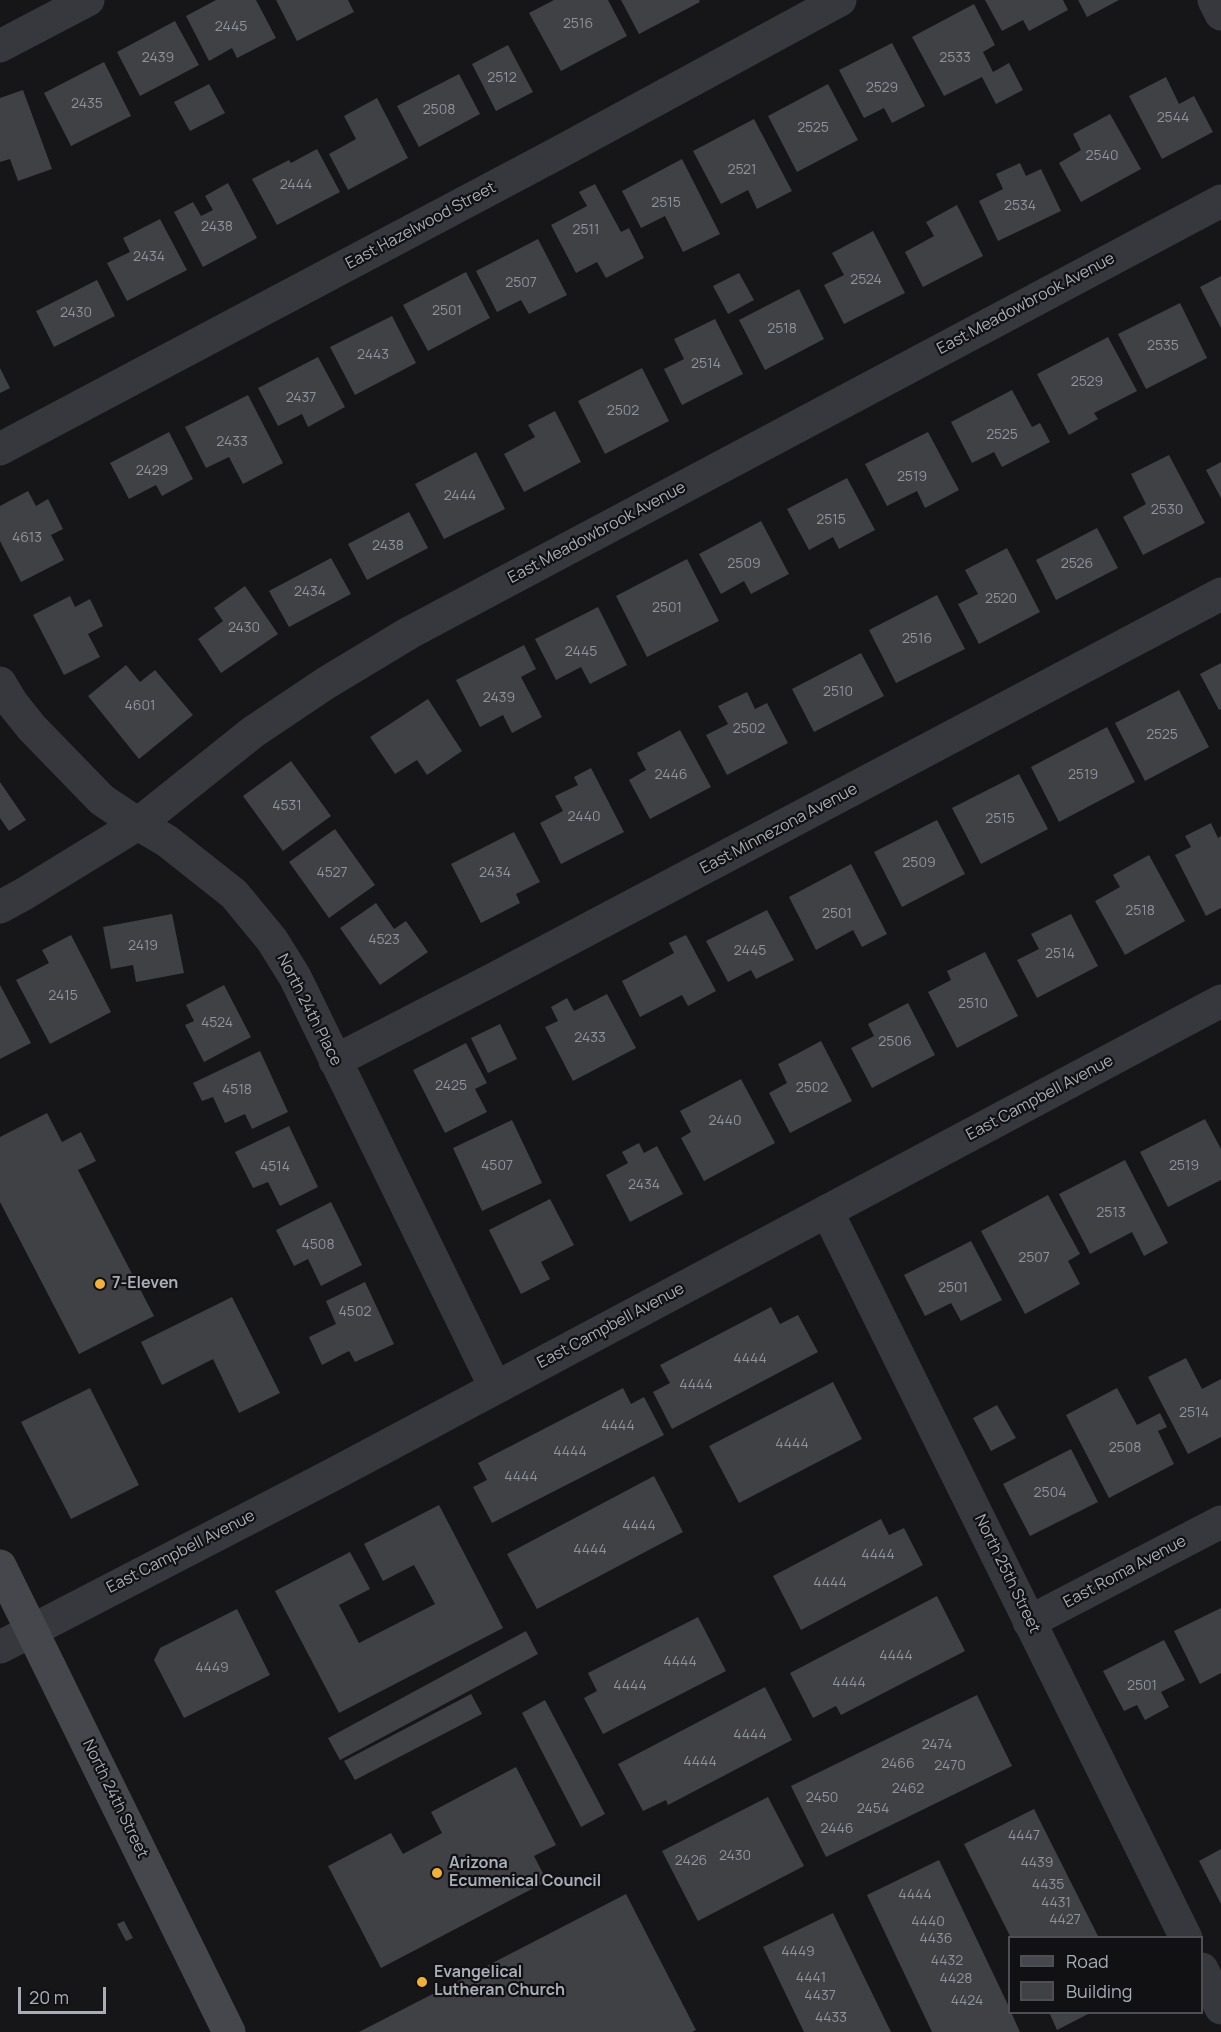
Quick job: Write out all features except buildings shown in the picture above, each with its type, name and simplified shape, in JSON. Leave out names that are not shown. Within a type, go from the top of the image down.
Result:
[{"type":"main road","name":"North 24th Street","points":[[0,1566],[229,2032]]},
{"type":"street","points":[[0,46],[88,0]]},
{"type":"street","name":"East Hazelwood Street","points":[[0,449],[840,0]]},
{"type":"street","points":[[1214,0],[1221,14]]},
{"type":"street","name":"East Meadowbrook Avenue","points":[[0,907],[138,824],[253,732],[326,683],[409,633],[1221,201]]},
{"type":"street","name":"East Minnezona Avenue","points":[[335,1061],[1221,594]]},
{"type":"street","name":"North 24th Place","points":[[0,684],[12,703],[62,761],[102,801],[167,840],[234,894],[272,940],[295,977],[495,1388]]},
{"type":"street","name":"East Campbell Avenue","points":[[0,1647],[334,1474],[1221,1001]]},
{"type":"street","name":"North 25th Street","points":[[828,1211],[1185,1936]]},
{"type":"street","name":"East Roma Avenue","points":[[1029,1623],[1221,1522]]},
{"type":"street","points":[[1203,1971],[1221,2008]]},
{"type":"place","name":"7-Eleven","points":[[100,1284]]},
{"type":"place","name":"Arizona Ecumenical Council","points":[[437,1873]]},
{"type":"place","name":"Evangelical Lutheran Church","points":[[422,1982]]}]
